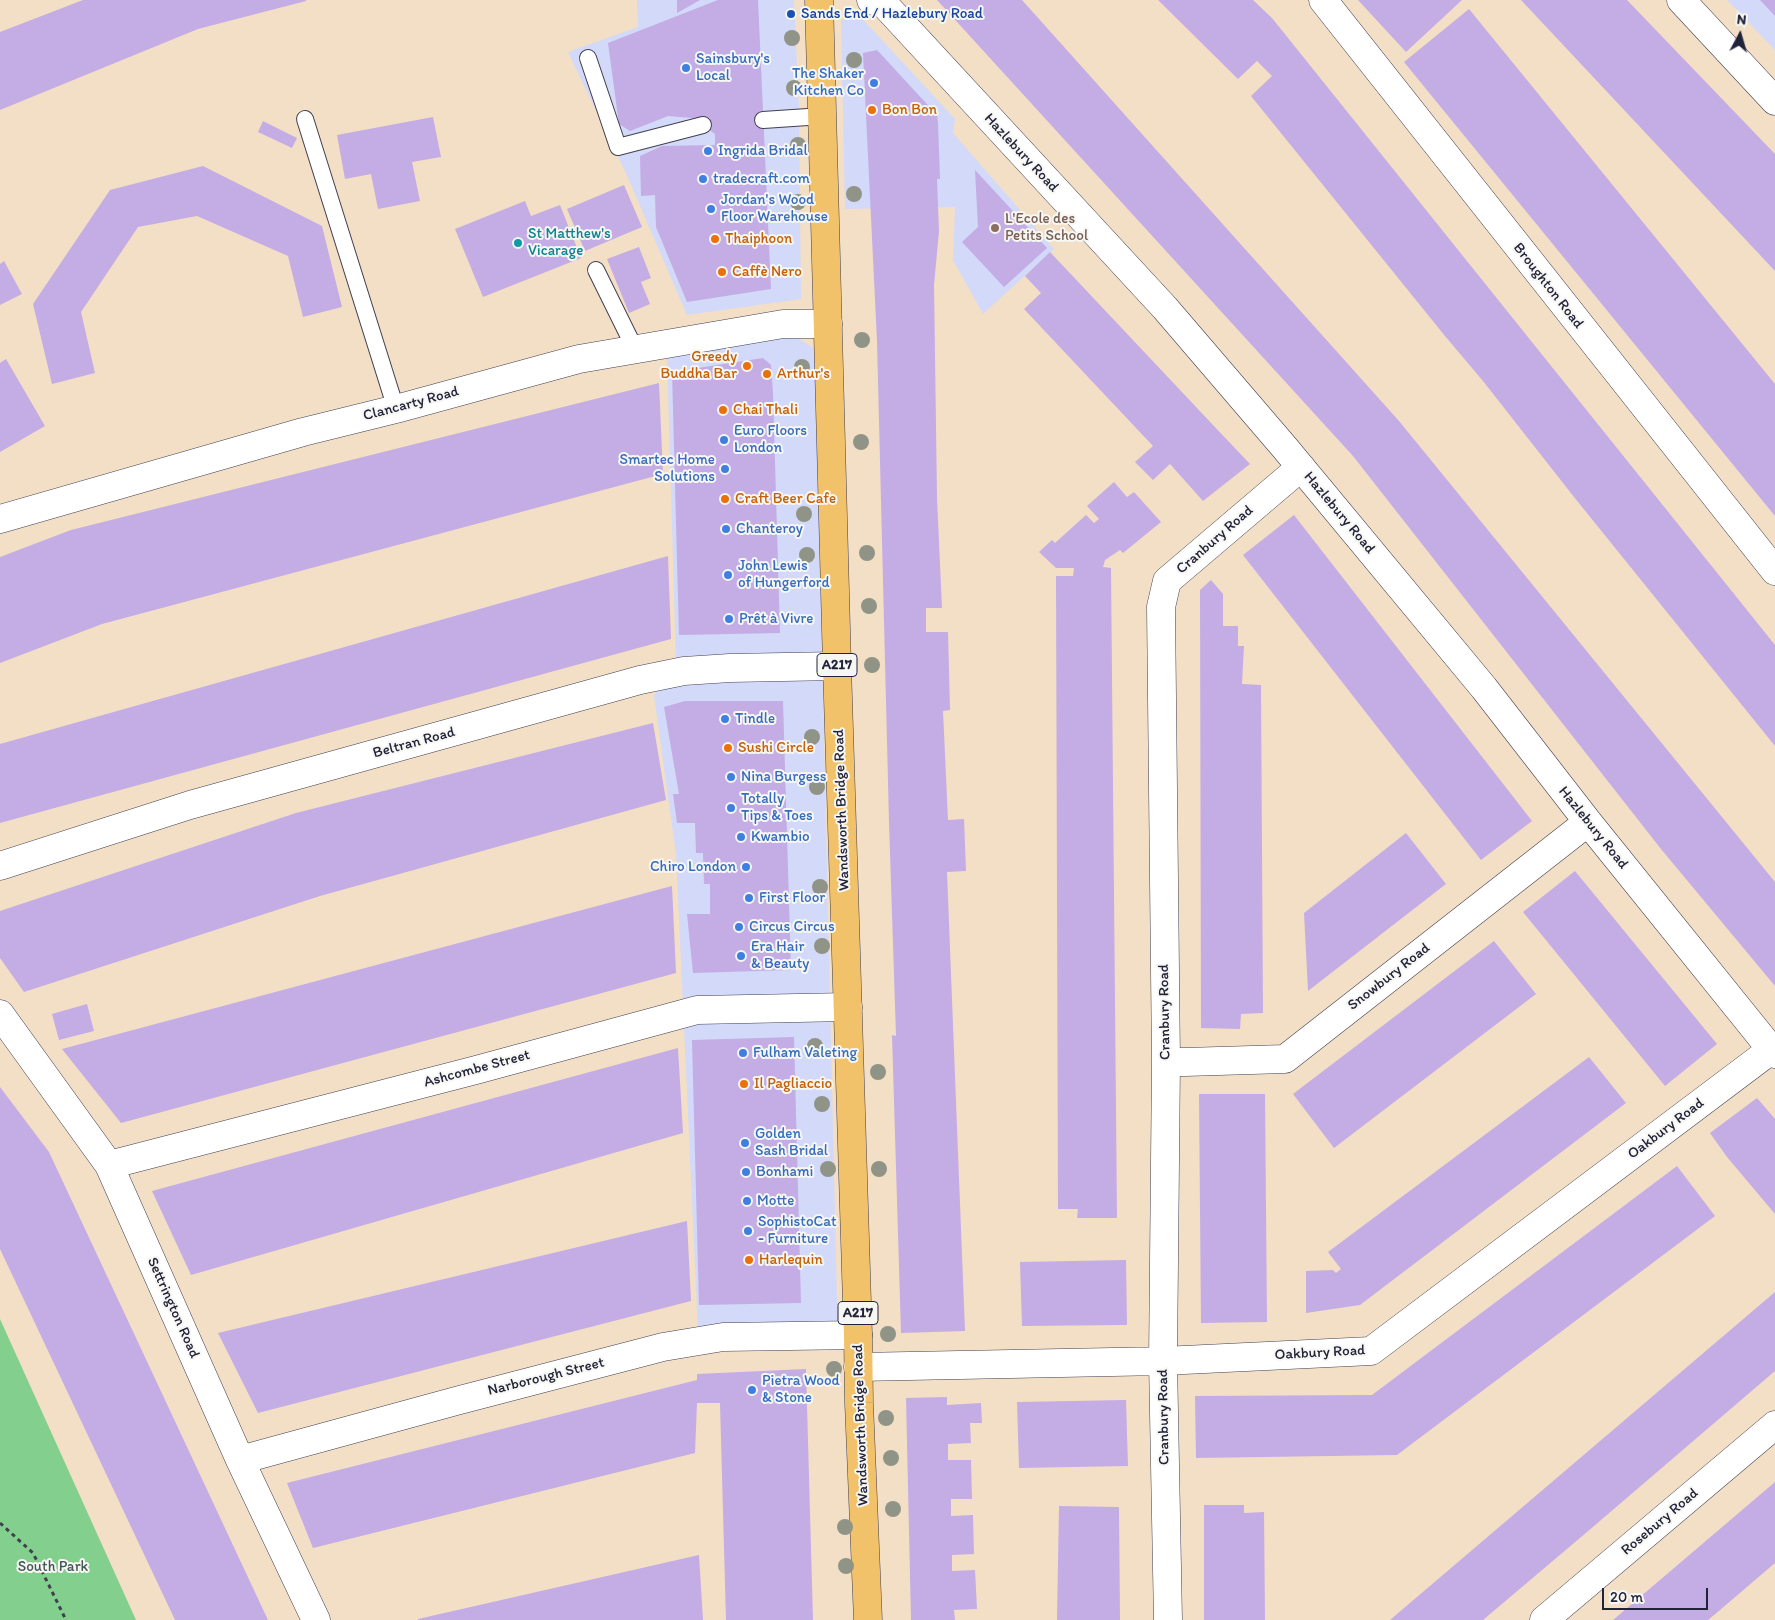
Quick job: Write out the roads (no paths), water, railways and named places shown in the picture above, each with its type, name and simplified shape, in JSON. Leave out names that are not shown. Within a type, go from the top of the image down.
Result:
[{"type":"main road","name":"Wandsworth Bridge Road","points":[[819,0],[858,1367],[868,1620]]},
{"type":"street","name":"Hazlebury Road","points":[[872,0],[884,4],[1165,308],[1484,688],[1588,822],[1773,1052]]},
{"type":"street","name":"Broughton Road","points":[[1322,0],[1775,571]]},
{"type":"street","points":[[1681,0],[1775,101]]},
{"type":"street","name":"Clancarty Road","points":[[0,519],[303,432],[396,409],[578,359],[783,324],[828,324]]},
{"type":"street","name":"Cranbury Road","points":[[1168,1620],[1163,1361],[1166,1062],[1161,608],[1167,581],[1301,468]]},
{"type":"street","name":"Beltran Road","points":[[0,866],[190,805],[640,680],[684,671],[837,666]]},
{"type":"street","name":"Snowbury Road","points":[[1166,1062],[1285,1058],[1588,822]]},
{"type":"street","name":"Ashcombe Street","points":[[110,1165],[476,1070],[697,1010],[848,1007]]},
{"type":"street","name":"Settrington Road","points":[[0,1014],[110,1165],[240,1460],[316,1620]]},
{"type":"street","name":"Oakbury Road","points":[[858,1367],[1163,1361],[1371,1351],[1773,1052]]},
{"type":"street","name":"Narborough Street","points":[[240,1460],[663,1347],[723,1337],[858,1335]]},
{"type":"street","name":"Rosebury Road","points":[[1544,1620],[1775,1425]]},
{"type":"lane","points":[[588,58],[618,147],[703,125]]},
{"type":"lane","points":[[764,120],[823,116]]},
{"type":"lane","points":[[304,119],[396,409]]},
{"type":"lane","points":[[596,270],[635,349]]},
{"type":"place","name":"Sands End / Hazlebury Road","points":[[791,14]]},
{"type":"place","name":"Sainsbury's Local","points":[[686,68]]},
{"type":"place","name":"The Shaker Kitchen Co","points":[[874,83]]},
{"type":"place","name":"Bon Bon","points":[[872,110]]},
{"type":"place","name":"Ingrida Bridal","points":[[708,151]]},
{"type":"place","name":"tradecraft.com","points":[[703,179]]},
{"type":"place","name":"Jordan's Wood Floor Warehouse","points":[[711,209]]},
{"type":"place","name":"L'Ecole des Petits School","points":[[995,228]]},
{"type":"place","name":"Thaiphoon","points":[[715,239]]},
{"type":"place","name":"St Matthew's Vicarage","points":[[518,243]]},
{"type":"place","name":"Caffè Nero","points":[[722,272]]},
{"type":"place","name":"Greedy Buddha Bar","points":[[747,366]]},
{"type":"place","name":"Arthur's","points":[[767,374]]},
{"type":"place","name":"Chai Thali","points":[[723,410]]},
{"type":"place","name":"Euro Floors London","points":[[724,440]]},
{"type":"place","name":"Smartec Home Solutions","points":[[725,469]]},
{"type":"place","name":"Craft Beer Cafe","points":[[725,499]]},
{"type":"place","name":"Chanteroy","points":[[726,529]]},
{"type":"place","name":"John Lewis of Hungerford","points":[[728,575]]},
{"type":"place","name":"Prêt à Vivre","points":[[729,619]]},
{"type":"place","name":"Tindle","points":[[725,719]]},
{"type":"place","name":"Sushi Circle","points":[[728,748]]},
{"type":"place","name":"Nina Burgess","points":[[731,777]]},
{"type":"place","name":"Totally Tips & Toes","points":[[731,808]]},
{"type":"place","name":"Kwambio","points":[[741,837]]},
{"type":"place","name":"Chiro London","points":[[746,867]]},
{"type":"place","name":"First Floor","points":[[749,898]]},
{"type":"place","name":"Circus Circus","points":[[739,927]]},
{"type":"place","name":"Era Hair & Beauty","points":[[741,956]]},
{"type":"place","name":"Fulham Valeting","points":[[743,1053]]},
{"type":"place","name":"Il Pagliaccio","points":[[744,1084]]},
{"type":"place","name":"Golden Sash Bridal","points":[[745,1143]]},
{"type":"place","name":"Bonhami","points":[[746,1172]]},
{"type":"place","name":"Motte","points":[[747,1201]]},
{"type":"place","name":"SophistoCat - Furniture","points":[[748,1231]]},
{"type":"place","name":"Harlequin","points":[[749,1260]]},
{"type":"place","name":"Pietra Wood & Stone","points":[[752,1390]]},
{"type":"park label","name":"South Park","points":[[53,1567]]}]
